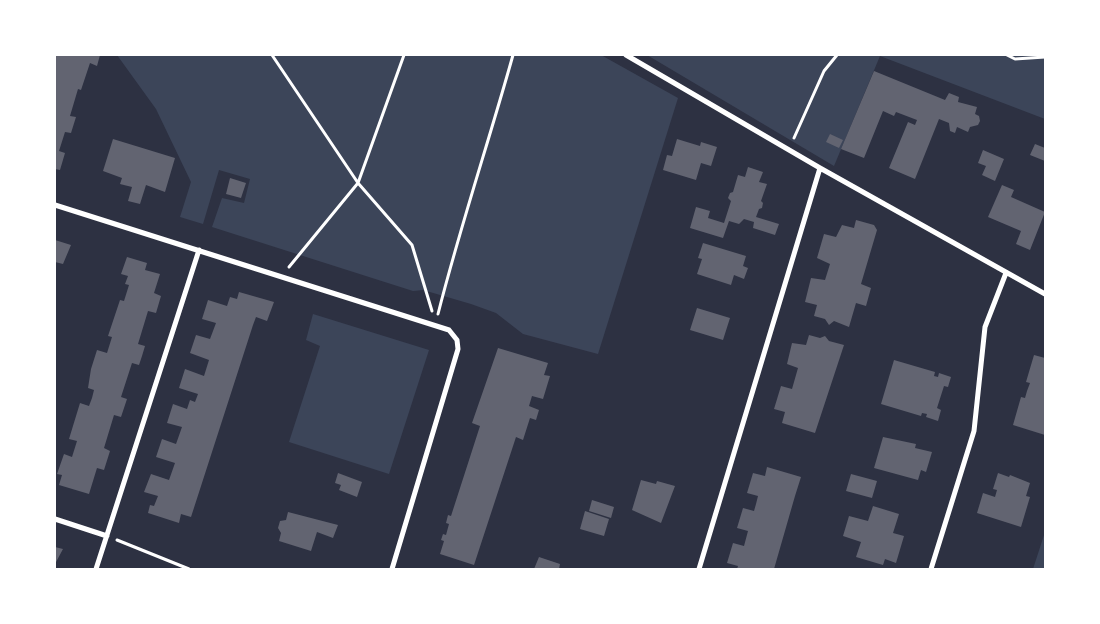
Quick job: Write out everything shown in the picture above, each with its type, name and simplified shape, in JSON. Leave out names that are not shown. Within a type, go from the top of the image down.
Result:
[{"type":"street","points":[[626,55],[820,168],[1045,294]]},
{"type":"street","points":[[699,569],[820,168]]},
{"type":"street","points":[[55,205],[436,324],[449,330],[457,340],[458,349],[392,569]]},
{"type":"street","points":[[96,569],[199,250]]},
{"type":"street","points":[[931,569],[974,431],[985,327],[1006,273]]},
{"type":"street","points":[[55,519],[107,536]]},
{"type":"path","points":[[272,55],[358,183],[412,245],[436,324]]},
{"type":"path","points":[[282,276],[358,183],[404,55]]},
{"type":"path","points":[[436,324],[450,266],[489,141],[513,55]]},
{"type":"path","points":[[789,150],[824,71],[837,55]]},
{"type":"path","points":[[1007,55],[1015,59],[1045,57]]},
{"type":"path","points":[[107,536],[189,569]]},
{"type":"shaded area","points":[[117,55],[601,55],[678,98],[598,354],[523,334],[496,313],[471,304],[423,290],[413,291],[212,227],[222,198],[244,203],[250,179],[219,170],[203,224],[180,217],[191,182],[156,109]]},
{"type":"shaded area","points":[[647,55],[1045,55],[1045,119],[880,56],[834,166]]},
{"type":"shaded area","points":[[313,314],[429,350],[389,474],[289,442],[320,346],[306,340]]},
{"type":"shaded area","points":[[1045,532],[1045,569],[1033,569]]},
{"type":"building","points":[[55,55],[100,55],[97,66],[90,63],[81,90],[78,89],[70,116],[76,117],[71,133],[65,132],[59,151],[65,153],[60,170],[55,169]]},
{"type":"building","points":[[874,71],[945,100],[949,93],[959,97],[958,102],[977,107],[975,114],[979,116],[980,121],[978,125],[970,127],[968,132],[957,127],[955,133],[950,131],[949,123],[939,119],[915,179],[889,168],[908,122],[915,125],[917,120],[896,112],[894,116],[883,111],[864,158],[841,149]]},
{"type":"building","points":[[830,134],[843,140],[839,148],[826,142]]},
{"type":"building","points":[[113,139],[175,158],[165,192],[146,185],[140,204],[128,201],[132,187],[120,184],[122,178],[103,171]]},
{"type":"building","points":[[677,139],[700,146],[701,142],[717,147],[711,166],[701,163],[696,180],[663,170],[667,155],[672,156]]},
{"type":"building","points":[[1035,144],[1045,148],[1045,161],[1030,155]]},
{"type":"building","points":[[983,150],[1004,159],[995,181],[982,175],[986,166],[978,163]]},
{"type":"building","points":[[748,167],[763,172],[759,182],[767,184],[761,201],[763,203],[762,208],[759,209],[756,217],[779,224],[775,235],[753,228],[754,222],[744,219],[739,224],[729,221],[723,238],[690,228],[696,207],[710,211],[708,218],[724,223],[731,201],[728,198],[730,193],[733,192],[738,175],[745,177]]},
{"type":"building","points":[[230,178],[246,183],[241,198],[226,194]]},
{"type":"building","points":[[1002,185],[1014,190],[1011,197],[1045,212],[1030,250],[1016,244],[1021,231],[988,217]]},
{"type":"building","points":[[856,220],[874,225],[877,230],[861,284],[871,288],[866,306],[856,303],[849,327],[834,321],[829,325],[825,319],[814,316],[817,305],[805,302],[811,278],[825,280],[830,264],[817,258],[824,234],[836,237],[842,225],[854,228]]},
{"type":"building","points":[[55,240],[71,245],[63,264],[55,262]]},
{"type":"building","points":[[703,243],[746,256],[743,266],[748,268],[744,279],[734,275],[731,285],[697,274],[702,259],[698,258]]},
{"type":"building","points":[[127,257],[147,263],[145,270],[160,274],[154,293],[161,296],[156,313],[148,311],[138,344],[145,346],[142,356],[139,365],[132,363],[121,397],[127,399],[121,417],[114,415],[104,448],[110,451],[104,470],[97,468],[89,494],[59,485],[62,475],[57,474],[64,454],[72,457],[77,441],[69,439],[80,403],[89,406],[92,398],[94,390],[88,388],[97,350],[107,353],[112,337],[108,336],[120,300],[124,301],[129,285],[125,284],[128,276],[121,274]]},
{"type":"building","points":[[239,292],[274,302],[267,321],[256,317],[191,517],[181,514],[179,523],[148,513],[150,505],[154,506],[158,496],[144,492],[151,474],[169,480],[175,463],[156,457],[162,439],[176,444],[182,427],[167,423],[173,404],[187,409],[190,400],[195,402],[198,394],[179,388],[185,369],[204,376],[209,360],[190,353],[196,335],[210,339],[216,323],[202,319],[208,300],[227,306],[230,297],[237,299]]},
{"type":"building","points":[[697,308],[730,318],[723,340],[690,330]]},
{"type":"building","points":[[809,335],[820,338],[825,336],[829,341],[844,345],[815,433],[782,423],[785,412],[774,409],[781,386],[792,389],[798,368],[787,364],[792,343],[806,345]]},
{"type":"building","points":[[498,348],[548,363],[544,375],[550,376],[543,399],[532,396],[529,406],[539,410],[536,420],[530,418],[523,440],[516,437],[474,565],[440,554],[444,541],[441,540],[443,534],[446,535],[449,524],[446,523],[448,515],[451,516],[480,426],[472,423]]},
{"type":"building","points":[[1034,355],[1045,358],[1045,435],[1013,425],[1021,397],[1025,398],[1030,383],[1026,382]]},
{"type":"building","points":[[894,360],[935,372],[934,376],[938,377],[939,373],[951,377],[948,387],[944,386],[937,408],[941,410],[938,421],[926,417],[927,414],[922,413],[921,416],[881,404]]},
{"type":"building","points":[[883,437],[916,444],[915,448],[932,452],[926,472],[921,470],[918,480],[874,468]]},
{"type":"building","points":[[767,467],[801,477],[774,569],[737,569],[738,566],[727,563],[733,543],[744,546],[748,531],[737,528],[743,508],[754,511],[758,496],[747,493],[753,473],[765,476]]},
{"type":"building","points":[[338,473],[362,482],[357,497],[339,490],[341,485],[335,483]]},
{"type":"building","points":[[998,473],[1009,477],[1010,475],[1030,483],[1026,496],[1030,497],[1021,527],[977,513],[983,493],[995,497],[997,490],[993,489]]},
{"type":"building","points":[[851,474],[877,481],[872,498],[846,491]]},
{"type":"building","points":[[641,480],[656,484],[657,481],[675,486],[661,523],[632,510]]},
{"type":"building","points":[[592,500],[614,507],[611,518],[589,511]]},
{"type":"building","points":[[873,506],[899,514],[893,533],[904,536],[896,563],[885,559],[883,565],[856,557],[861,542],[843,536],[849,516],[868,521]]},
{"type":"building","points":[[585,511],[609,519],[604,536],[580,529]]},
{"type":"building","points":[[288,512],[338,525],[333,538],[317,532],[311,551],[279,541],[281,533],[278,528],[280,521],[286,520]]},
{"type":"building","points":[[55,547],[63,549],[55,564]]},
{"type":"building","points":[[539,557],[560,564],[559,569],[534,569]]}]
